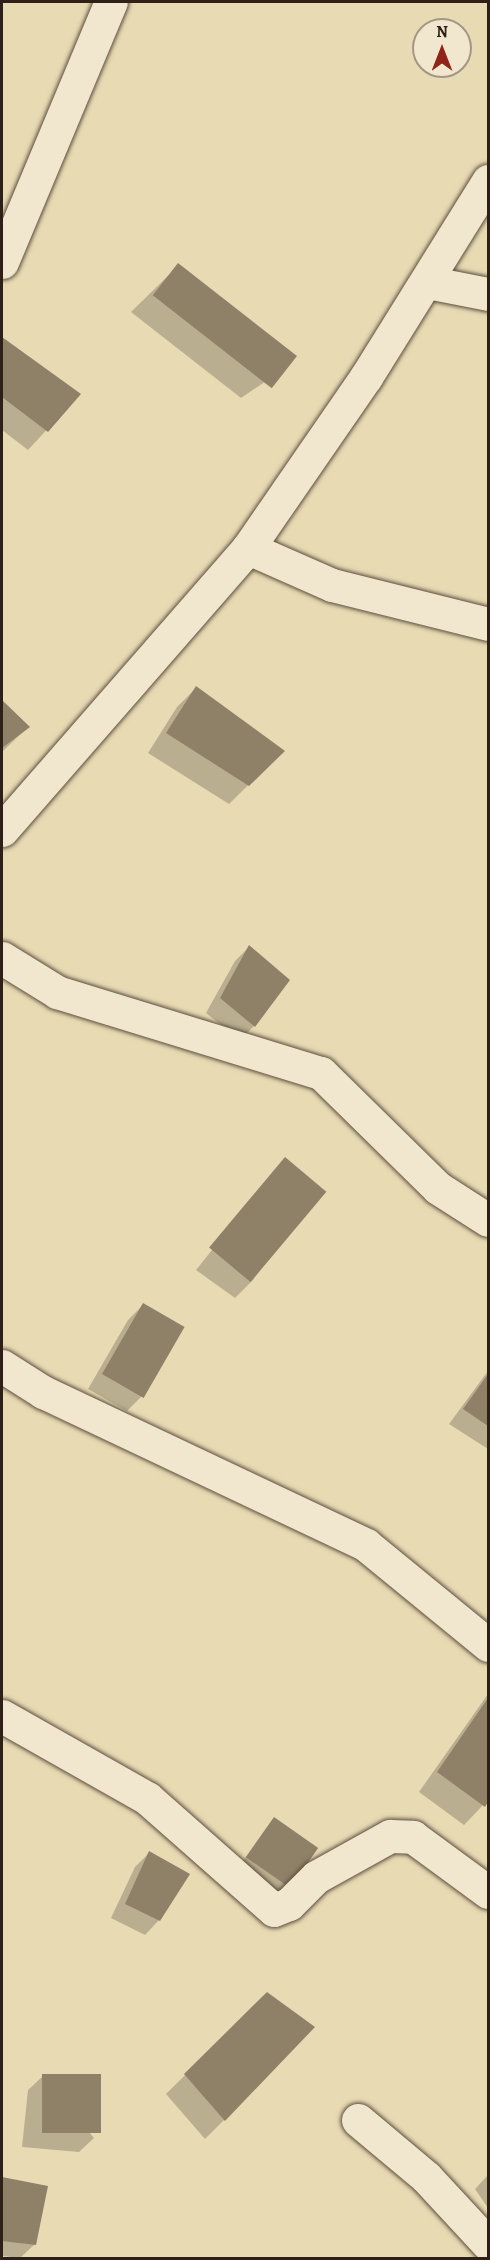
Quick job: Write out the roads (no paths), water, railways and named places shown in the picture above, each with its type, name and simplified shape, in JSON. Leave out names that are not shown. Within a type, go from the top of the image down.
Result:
[{"type":"street","points":[[2,262],[111,2]]},
{"type":"street","points":[[2,830],[248,548],[427,282],[489,181]]},
{"type":"street","points":[[427,282],[489,294]]},
{"type":"street","points":[[248,548],[332,585],[489,624]]},
{"type":"street","points":[[2,958],[57,992],[321,1073],[438,1188],[489,1220]]},
{"type":"street","points":[[2,1366],[43,1392],[366,1545],[489,1645]]},
{"type":"street","points":[[2,1716],[147,1798],[274,1910],[289,1904],[316,1877],[390,1836],[413,1838],[489,1892]]},
{"type":"street","points":[[358,2120],[426,2177],[489,2244]]}]
